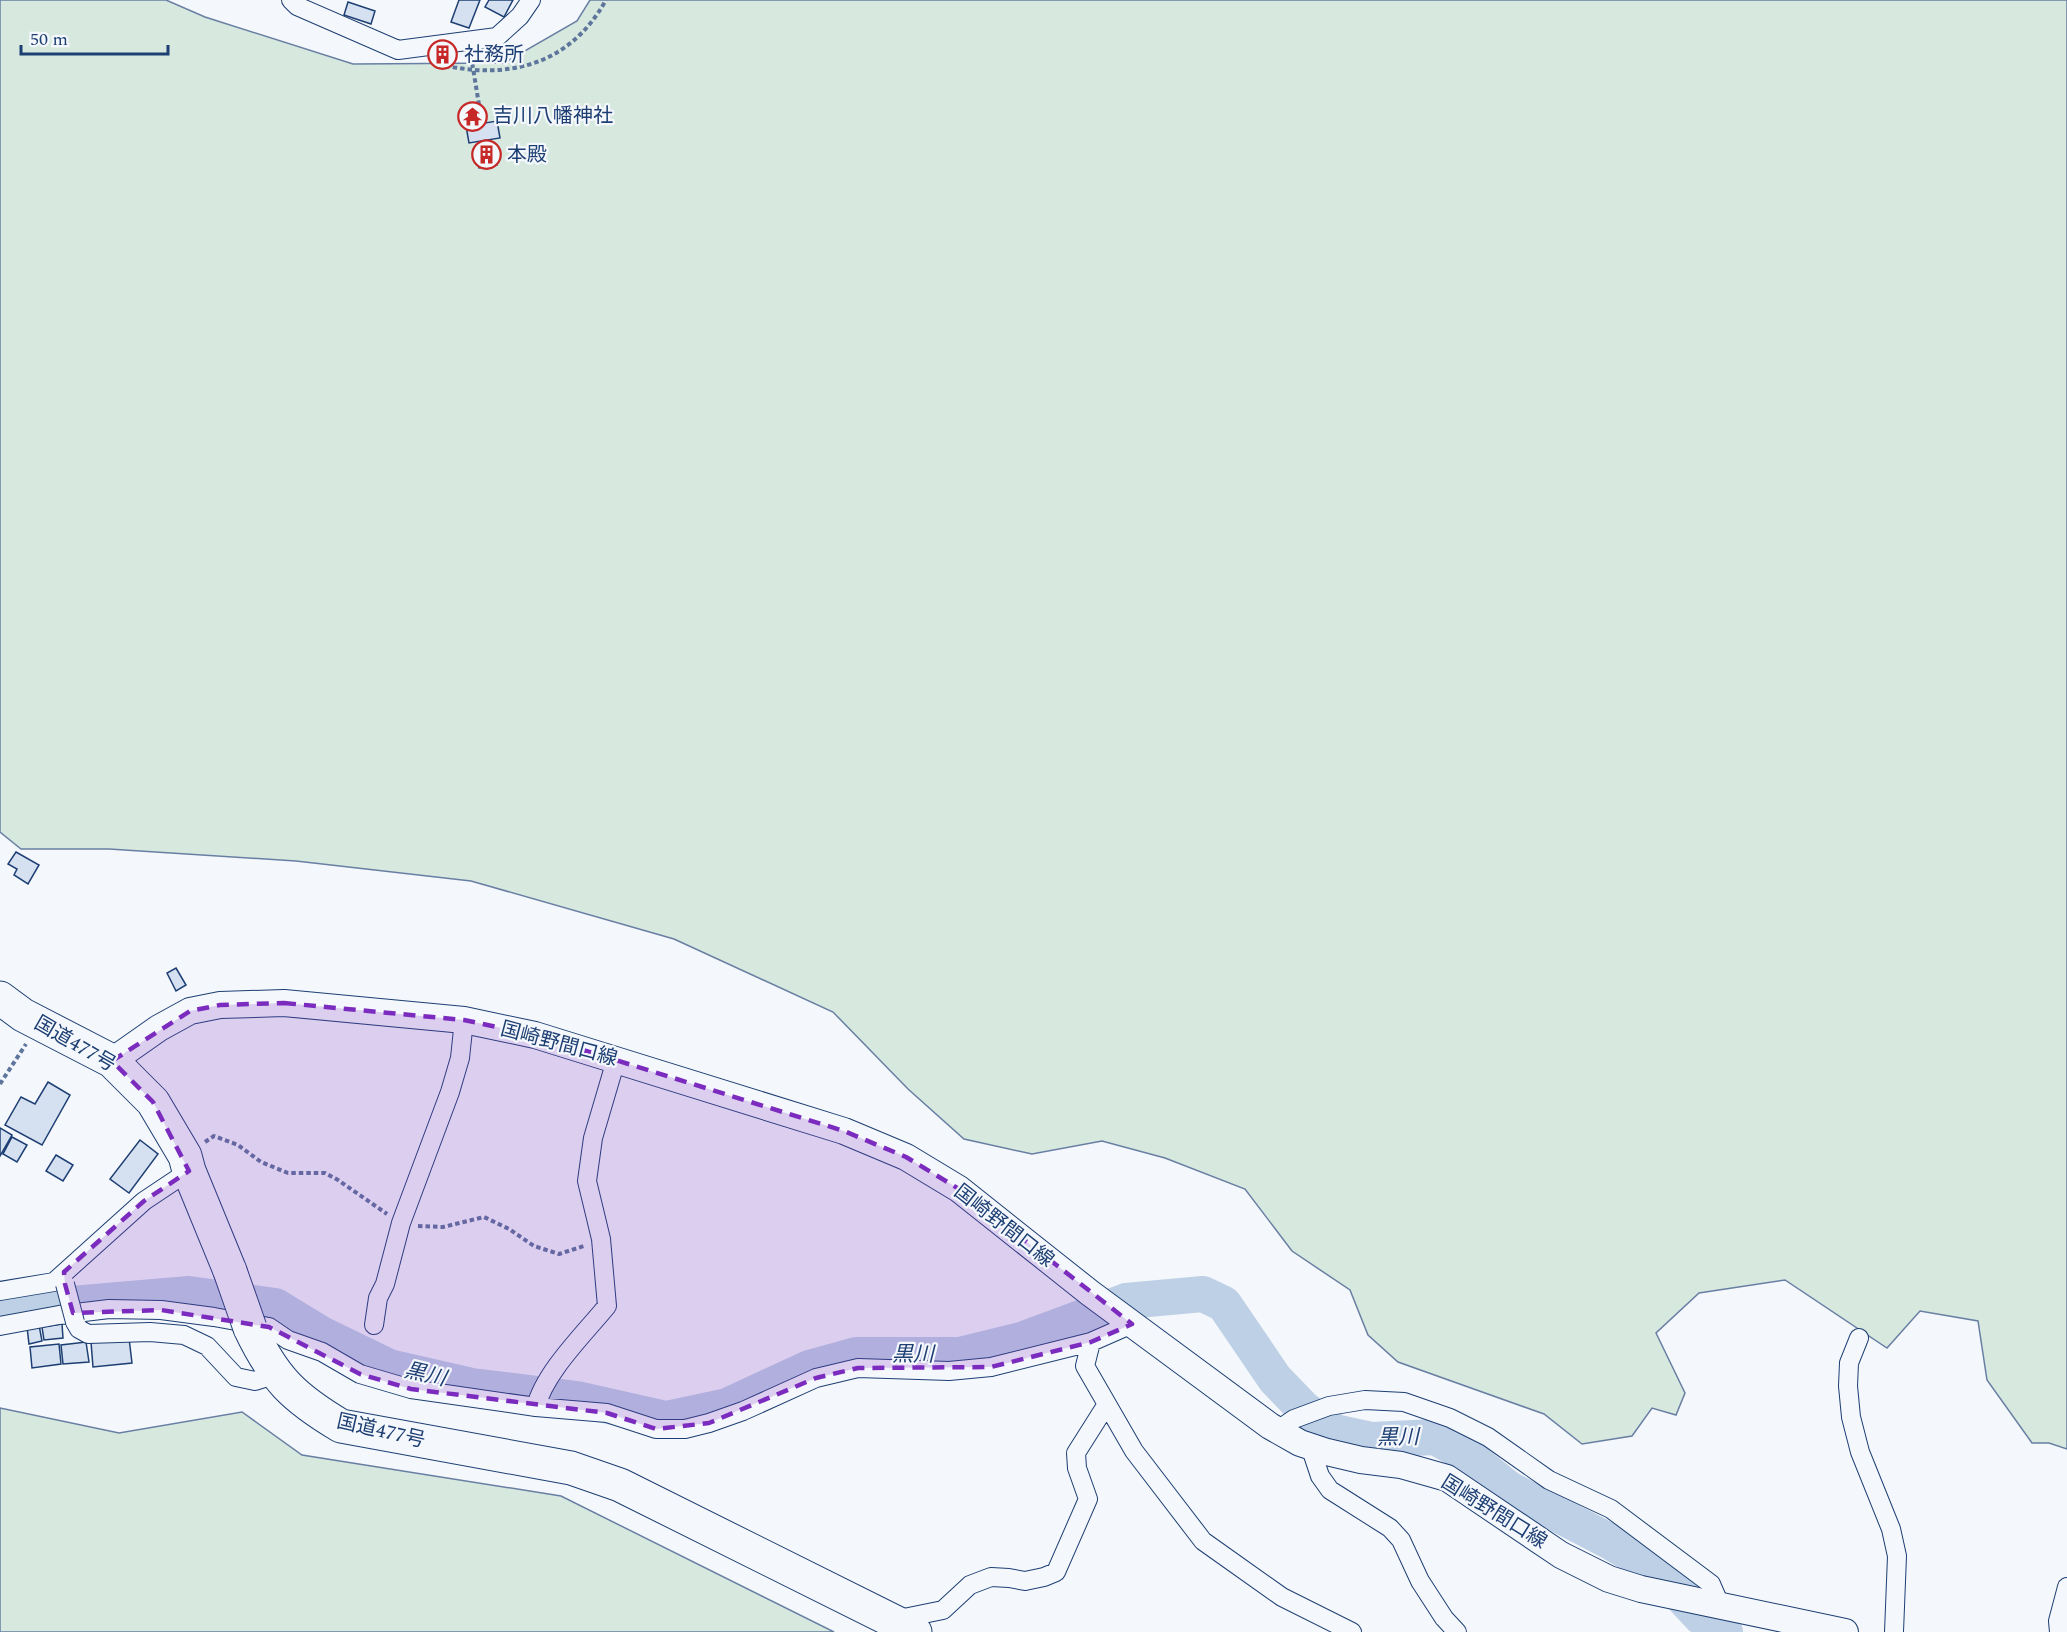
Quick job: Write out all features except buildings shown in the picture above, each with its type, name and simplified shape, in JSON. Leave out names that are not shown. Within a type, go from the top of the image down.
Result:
[{"type":"highway","name":"国道477号","points":[[0,998],[40,1023],[112,1061],[153,1102],[185,1156],[250,1328],[263,1356],[283,1383],[310,1408],[341,1426],[571,1468],[620,1485],[903,1626]]},
{"type":"main road","name":"国崎野間口線","points":[[112,1061],[159,1028],[190,1011],[220,1005],[284,1003],[464,1020],[535,1035],[844,1131],[906,1157],[958,1188],[1125,1319],[1286,1425],[1310,1446],[1361,1460],[1401,1465],[1447,1478],[1561,1555],[1609,1579],[1641,1589],[1845,1632]]},
{"type":"street","points":[[291,0],[297,6],[398,50],[497,36],[520,16],[531,0]]},
{"type":"street","points":[[374,1325],[378,1299],[385,1284],[401,1223],[442,1116],[460,1058],[464,1020]]},
{"type":"street","points":[[536,1407],[548,1377],[607,1306],[601,1239],[587,1181],[593,1138],[616,1060]]},
{"type":"street","points":[[0,1291],[54,1282],[64,1278],[144,1201],[189,1171]]},
{"type":"street","points":[[64,1278],[75,1323],[79,1329],[88,1334],[150,1332],[184,1335],[207,1346],[236,1377],[255,1381],[277,1374]]},
{"type":"street","points":[[0,1326],[59,1314],[109,1309],[161,1310],[214,1317],[269,1327],[288,1340],[322,1352],[360,1374],[411,1389],[536,1407],[607,1413],[656,1429],[685,1429],[743,1411],[816,1378],[858,1368],[949,1371],[991,1367],[1091,1342],[1125,1319]]},
{"type":"street","points":[[1859,1338],[1849,1364],[1848,1386],[1851,1417],[1860,1452],[1891,1529],[1897,1556],[1894,1632]]},
{"type":"street","points":[[1091,1342],[1085,1366],[1134,1451],[1203,1541],[1282,1597],[1352,1632]]},
{"type":"street","points":[[1286,1425],[1329,1406],[1365,1400],[1404,1402],[1450,1418],[1488,1437],[1549,1480],[1611,1509],[1711,1584],[1721,1606]]},
{"type":"street","points":[[903,1626],[943,1610],[970,1585],[991,1577],[1025,1581],[1056,1572],[1088,1499],[1077,1468],[1076,1453],[1107,1404]]},
{"type":"street","points":[[1310,1446],[1320,1476],[1330,1490],[1390,1528],[1401,1540],[1420,1581],[1444,1618],[1457,1632]]},
{"type":"street","points":[[2059,1632],[2058,1621],[2067,1587]]},
{"type":"path","points":[[469,40],[481,117]]},
{"type":"path","points":[[0,1084],[40,1023]]},
{"type":"highlighted area","points":[[284,1003],[464,1020],[535,1035],[844,1131],[906,1157],[959,1189],[1132,1324],[1091,1342],[991,1367],[858,1368],[816,1378],[709,1423],[656,1429],[607,1413],[411,1389],[360,1374],[269,1327],[161,1310],[73,1313],[65,1284],[64,1272],[144,1201],[189,1171],[153,1102],[112,1061],[190,1011],[220,1005]]},
{"type":"shaded area","points":[[0,0],[166,0],[205,17],[353,64],[504,63],[577,21],[590,0],[2067,0],[2067,1449],[2049,1443],[2032,1443],[1987,1380],[1978,1321],[1920,1311],[1887,1348],[1785,1280],[1699,1293],[1656,1333],[1685,1393],[1676,1415],[1652,1408],[1632,1436],[1582,1444],[1544,1414],[1398,1362],[1368,1335],[1350,1290],[1292,1251],[1245,1189],[1165,1158],[1102,1141],[1032,1154],[964,1139],[908,1089],[833,1012],[674,939],[471,881],[296,861],[109,849],[21,849],[0,832]]},
{"type":"shaded area","points":[[0,1408],[119,1433],[242,1412],[302,1455],[561,1496],[834,1632],[0,1632]]},
{"type":"waterway","name":"黒川","points":[[0,1310],[189,1294],[275,1306],[321,1334],[389,1367],[472,1386],[577,1399],[666,1419],[727,1406],[809,1368],[856,1355],[960,1355],[1021,1340],[1126,1301],[1203,1294],[1224,1304],[1275,1379],[1304,1409],[1335,1432],[1372,1440],[1435,1437],[1464,1453],[1509,1489],[1611,1542],[1656,1569],[1701,1617],[1725,1632]]},
{"type":"place","name":"社務所","points":[[443,55]]},
{"type":"place","name":"吉川八幡神社","points":[[472,116]]},
{"type":"place","name":"本殿","points":[[486,155]]}]
